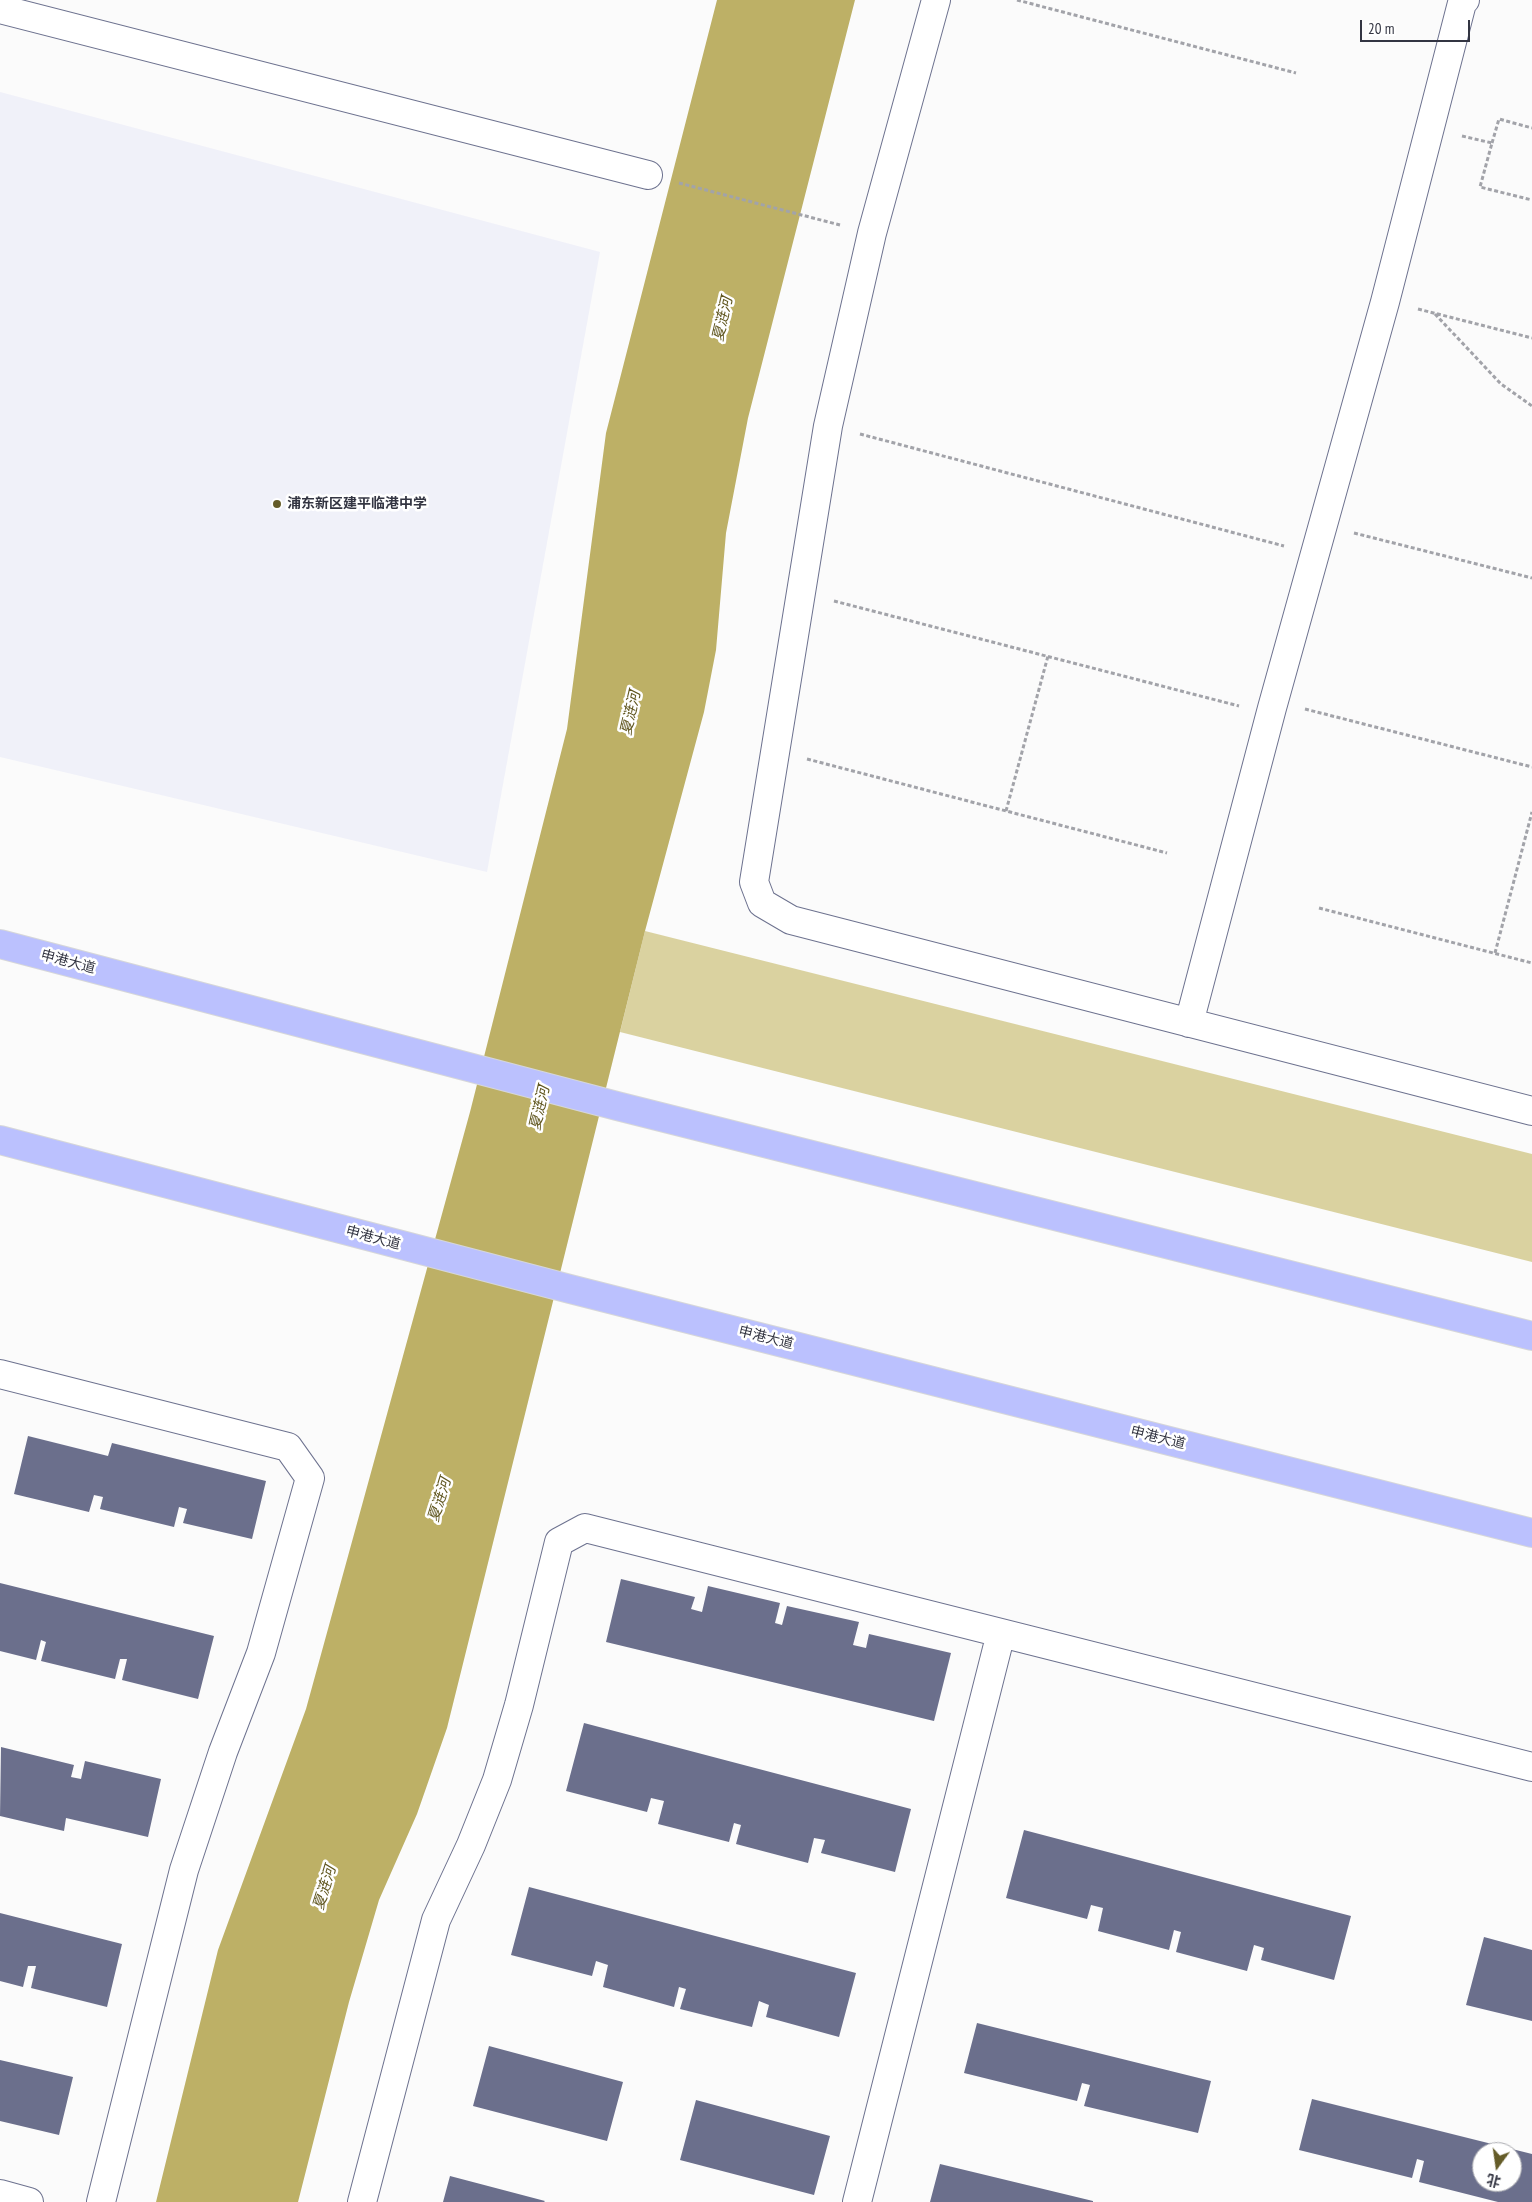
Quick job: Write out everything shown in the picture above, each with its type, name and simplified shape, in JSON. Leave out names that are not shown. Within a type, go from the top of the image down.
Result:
[{"type":"main road","name":"申港大道","points":[[0,944],[617,1106],[1532,1336]]},
{"type":"main road","name":"申港大道","points":[[0,1140],[570,1289],[1532,1533]]},
{"type":"street","points":[[936,0],[872,233],[828,426],[754,882],[762,903],[791,920],[1532,1111]]},
{"type":"street","points":[[1189,1023],[1272,708],[1385,302],[1465,0]]},
{"type":"street","points":[[0,9],[648,175]]},
{"type":"street","points":[[0,1374],[288,1447],[310,1478],[261,1653],[223,1752],[184,1870],[101,2202]]},
{"type":"street","points":[[362,2202],[436,1920],[471,1845],[497,1780],[559,1542],[585,1528],[1532,1767]]},
{"type":"street","points":[[856,2202],[1002,1634]]},
{"type":"street","points":[[0,2194],[30,2202]]},
{"type":"path","points":[[1017,0],[1296,73]]},
{"type":"path","points":[[1532,128],[1499,119],[1480,186],[1532,200]]},
{"type":"path","points":[[1430,128],[1492,143]]},
{"type":"path","points":[[648,175],[824,221]]},
{"type":"path","points":[[1385,302],[1532,338]]},
{"type":"path","points":[[1434,313],[1501,384],[1532,406]]},
{"type":"path","points":[[828,426],[1314,554]]},
{"type":"path","points":[[1322,525],[1532,578]]},
{"type":"path","points":[[800,592],[1247,708],[1306,709],[1532,767]]},
{"type":"path","points":[[1006,811],[1048,656]]},
{"type":"path","points":[[775,751],[1167,853]]},
{"type":"path","points":[[1495,953],[1532,812]]},
{"type":"path","points":[[1319,908],[1532,963]]},
{"type":"shaded area","name":"浦东新区建平临港中学","points":[[0,92],[600,252],[487,872],[0,757]]},
{"type":"shaded area","points":[[645,931],[1532,1154],[1532,1262],[620,1032]]},
{"type":"water","name":"夏涟河","points":[[717,0],[855,0],[748,418],[726,533],[716,650],[704,712],[645,931],[447,1728],[417,1814],[379,1900],[349,2002],[298,2202],[156,2202],[218,1950],[306,1709],[470,1112],[567,729],[606,433]]},
{"type":"building","points":[[28,1436],[108,1456],[112,1443],[266,1481],[252,1539],[183,1523],[187,1509],[179,1507],[174,1527],[100,1509],[103,1497],[94,1495],[89,1512],[14,1494]]},
{"type":"building","points":[[621,1579],[695,1597],[691,1609],[702,1612],[708,1586],[780,1603],[775,1623],[782,1625],[787,1606],[859,1622],[853,1645],[866,1648],[869,1634],[951,1653],[934,1721],[606,1642]]},
{"type":"building","points":[[0,1583],[214,1636],[198,1699],[122,1680],[127,1659],[120,1659],[115,1679],[41,1661],[46,1642],[41,1640],[36,1660],[0,1651]]},
{"type":"building","points":[[584,1723],[911,1809],[895,1872],[821,1853],[825,1840],[814,1838],[808,1863],[736,1844],[741,1825],[734,1823],[729,1842],[658,1824],[664,1801],[651,1798],[647,1812],[566,1791]]},
{"type":"building","points":[[1,1747],[74,1765],[71,1777],[81,1779],[85,1761],[161,1779],[148,1837],[66,1818],[64,1831],[0,1816]]},
{"type":"building","points":[[1024,1830],[1351,1916],[1334,1980],[1261,1960],[1264,1948],[1254,1945],[1247,1971],[1176,1952],[1181,1932],[1174,1930],[1169,1950],[1098,1931],[1103,1908],[1091,1905],[1087,1919],[1006,1898]]},
{"type":"building","points":[[529,1887],[856,1973],[839,2037],[766,2017],[769,2005],[759,2001],[752,2027],[680,2009],[686,1989],[679,1987],[674,2007],[603,1987],[608,1965],[596,1961],[592,1976],[511,1955]]},
{"type":"building","points":[[0,1913],[122,1944],[107,2007],[31,1988],[36,1966],[28,1966],[23,1987],[0,1981]]},
{"type":"building","points":[[1484,1937],[1532,1950],[1532,2021],[1466,2005]]},
{"type":"building","points":[[977,2023],[1211,2081],[1198,2133],[1084,2106],[1090,2085],[1082,2083],[1077,2101],[964,2073]]},
{"type":"building","points":[[489,2046],[623,2082],[607,2141],[473,2106]]},
{"type":"building","points":[[0,2060],[73,2077],[59,2135],[0,2121]]},
{"type":"building","points":[[1312,2099],[1484,2142],[1472,2142],[1472,2192],[1522,2192],[1522,2152],[1532,2154],[1532,2202],[1498,2202],[1419,2182],[1424,2161],[1417,2159],[1412,2178],[1299,2150]]},
{"type":"building","points":[[696,2100],[830,2136],[814,2195],[680,2160]]},
{"type":"building","points":[[940,2164],[1093,2201],[1093,2202],[930,2202]]},
{"type":"building","points":[[450,2176],[545,2201],[443,2202]]},
{"type":"place","name":"浦东新区建平临港中学","points":[[277,504]]}]
